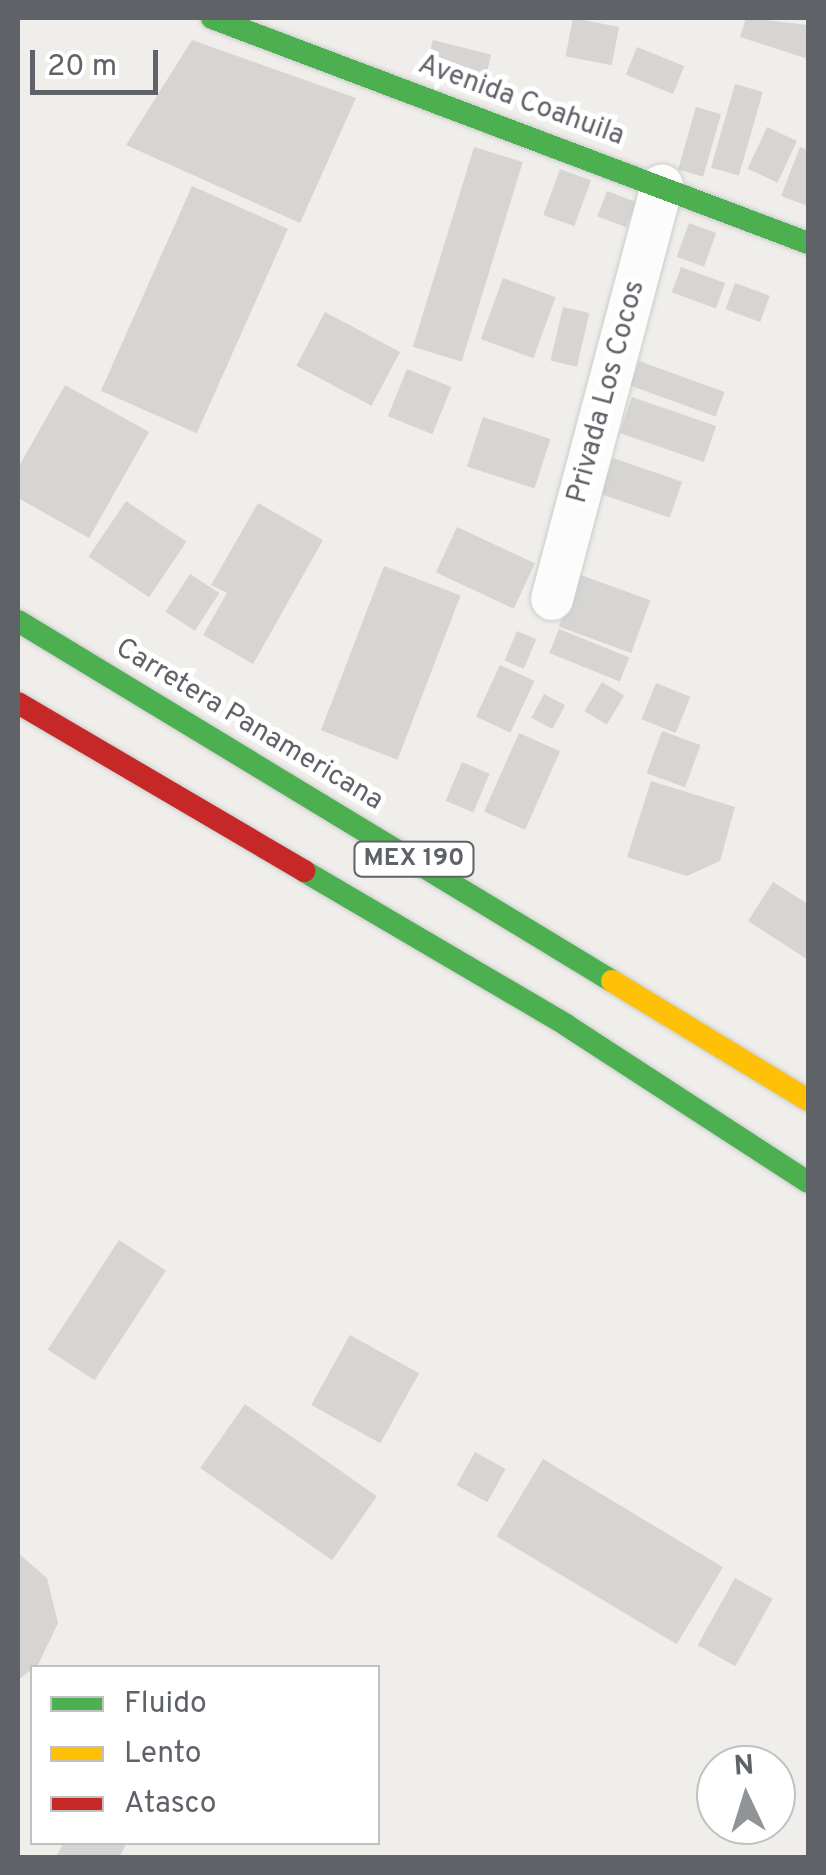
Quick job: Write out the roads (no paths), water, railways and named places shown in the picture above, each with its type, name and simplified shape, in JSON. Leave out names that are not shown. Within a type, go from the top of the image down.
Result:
[{"type":"main road","name":"Avenida Coahuila","points":[[212,18],[808,243]]},
{"type":"main road","name":"Carretera Panamericana","points":[[18,621],[808,1100]]},
{"type":"main road","name":"MEX 190","points":[[18,703],[566,1025],[808,1182]]},
{"type":"street","name":"Privada Los Cocos","points":[[552,600],[662,185]]}]
